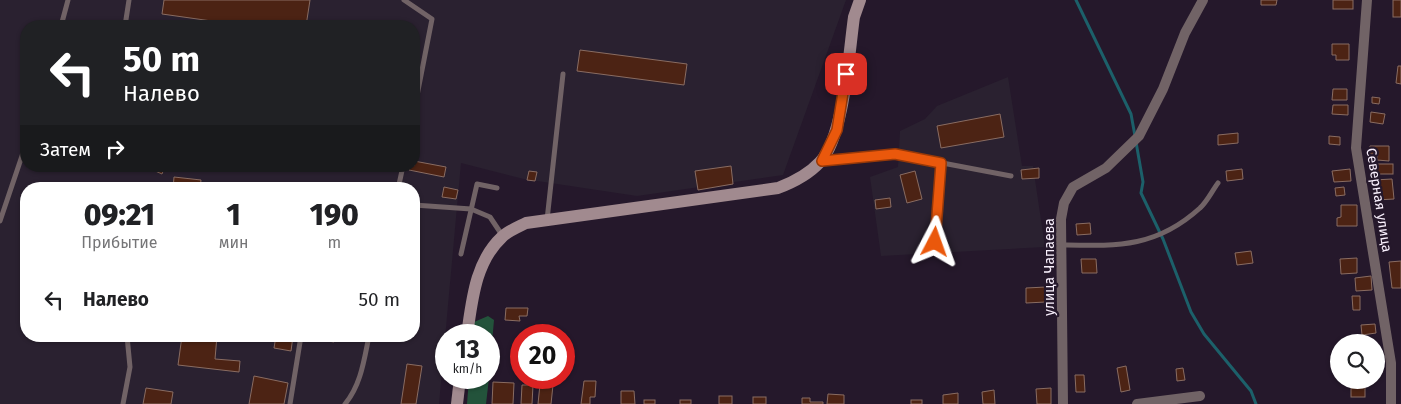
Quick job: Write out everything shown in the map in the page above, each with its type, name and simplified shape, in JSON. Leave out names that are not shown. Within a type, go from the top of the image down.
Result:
[{"type":"street","points":[[469,324],[474,289],[486,257],[502,236],[526,223],[778,188],[799,180],[822,161],[837,130],[854,17],[860,0]]},
{"type":"street","name":"улица Чапаева","points":[[1063,404],[1061,219],[1064,203],[1073,187],[1106,168],[1139,136],[1163,89],[1185,33],[1203,0]]},
{"type":"street","name":"Северная улица","points":[[1367,0],[1356,148],[1396,363],[1391,404]]},
{"type":"street","points":[[456,404],[458,389]]},
{"type":"street","points":[[1137,404],[1200,396]]},
{"type":"lane","points":[[63,20],[68,0]]},
{"type":"lane","points":[[126,20],[129,0]]},
{"type":"lane","points":[[404,0],[432,19],[420,80]]},
{"type":"lane","points":[[546,220],[563,74]]},
{"type":"lane","points":[[822,161],[895,154],[1011,176]]},
{"type":"lane","points":[[0,221],[20,162]]},
{"type":"lane","points":[[935,242],[941,163]]},
{"type":"lane","points":[[1062,246],[1118,246],[1154,239],[1201,208],[1218,183]]},
{"type":"lane","points":[[461,254],[477,184],[498,188]]},
{"type":"lane","points":[[420,205],[471,209],[490,217],[502,236]]},
{"type":"lane","points":[[123,404],[130,367],[128,342]]},
{"type":"lane","points":[[290,404],[299,342]]},
{"type":"lane","points":[[345,404],[352,396],[362,370],[368,342]]},
{"type":"shaded area","points":[[0,0],[846,0],[783,175],[637,196],[524,179],[461,163],[446,324],[435,324],[435,389],[440,389],[439,404],[0,404]]},
{"type":"shaded area","points":[[1008,77],[1022,166],[1033,166],[1045,247],[881,256],[870,177],[898,167],[900,131],[925,119],[937,106]]},
{"type":"green space","points":[[488,316],[494,320],[494,324],[474,324],[474,322]]},
{"type":"green space","points":[[468,389],[488,389],[486,404],[467,404]]},
{"type":"building","points":[[164,0],[310,0],[307,20],[204,20],[162,14]]},
{"type":"building","points":[[1261,0],[1277,0],[1276,5],[1261,5]]},
{"type":"building","points":[[1333,0],[1353,0],[1353,9],[1333,9]]},
{"type":"building","points":[[1393,0],[1401,0],[1401,17],[1393,17]]},
{"type":"building","points":[[1332,44],[1349,44],[1349,60],[1336,60],[1336,55],[1332,55]]},
{"type":"building","points":[[580,50],[687,64],[684,85],[577,71]]},
{"type":"building","points":[[1398,66],[1401,66],[1401,84],[1396,83]]},
{"type":"building","points":[[1333,89],[1347,89],[1347,100],[1332,100]]},
{"type":"building","points":[[1372,97],[1380,98],[1379,104],[1372,103]]},
{"type":"building","points":[[1333,105],[1348,105],[1348,115],[1332,114]]},
{"type":"building","points":[[1371,112],[1385,114],[1383,124],[1370,122]]},
{"type":"building","points":[[1000,114],[1004,137],[941,148],[937,126]]},
{"type":"building","points":[[1238,133],[1238,143],[1218,145],[1218,135]]},
{"type":"building","points":[[1329,136],[1340,137],[1340,145],[1329,144]]},
{"type":"building","points":[[1370,146],[1389,146],[1389,161],[1377,160],[1377,154],[1369,154]]},
{"type":"building","points":[[420,162],[446,167],[444,177],[419,172]]},
{"type":"building","points":[[1376,164],[1393,164],[1393,174],[1376,174]]},
{"type":"building","points":[[731,166],[733,184],[698,190],[695,171]]},
{"type":"building","points":[[1039,168],[1039,178],[1022,179],[1021,170]]},
{"type":"building","points":[[1242,169],[1243,179],[1227,181],[1226,171]]},
{"type":"building","points":[[1350,169],[1351,181],[1334,182],[1332,171]]},
{"type":"building","points":[[529,171],[537,172],[535,181],[527,180]]},
{"type":"building","points":[[915,171],[922,199],[907,203],[900,175]]},
{"type":"building","points":[[174,177],[201,180],[201,182],[174,182]]},
{"type":"building","points":[[1392,179],[1394,199],[1376,200],[1374,180]]},
{"type":"building","points":[[444,187],[458,190],[456,199],[442,197]]},
{"type":"building","points":[[1344,187],[1345,195],[1336,196],[1335,188]]},
{"type":"building","points":[[890,198],[891,207],[876,209],[875,200]]},
{"type":"building","points":[[1341,205],[1357,205],[1357,226],[1337,226],[1337,218],[1341,217]]},
{"type":"building","points":[[1090,223],[1091,234],[1077,235],[1076,224]]},
{"type":"building","points":[[1251,251],[1253,263],[1237,265],[1235,253]]},
{"type":"building","points":[[1357,258],[1357,273],[1341,274],[1340,259]]},
{"type":"building","points":[[1081,259],[1096,259],[1097,273],[1082,273]]},
{"type":"building","points":[[1401,261],[1401,288],[1392,288],[1389,262]]},
{"type":"building","points":[[1371,276],[1372,290],[1356,291],[1355,278]]},
{"type":"building","points":[[1046,287],[1046,302],[1026,303],[1026,288]]},
{"type":"building","points":[[1352,296],[1360,296],[1360,310],[1353,310]]},
{"type":"building","points":[[506,308],[528,308],[527,316],[519,316],[520,321],[505,320]]},
{"type":"building","points":[[1375,324],[1376,333],[1362,334],[1361,325]]},
{"type":"building","points":[[181,342],[216,342],[215,359],[240,361],[239,372],[178,365]]},
{"type":"building","points":[[275,342],[292,342],[291,351],[274,348]]},
{"type":"building","points":[[407,364],[422,366],[416,404],[401,404]]},
{"type":"building","points":[[1126,366],[1130,390],[1121,392],[1117,368]]},
{"type":"building","points":[[1183,368],[1185,380],[1177,381],[1176,369]]},
{"type":"building","points":[[1075,375],[1084,375],[1085,392],[1076,392]]},
{"type":"building","points":[[254,376],[288,383],[284,404],[249,404]]},
{"type":"building","points":[[584,381],[596,381],[595,397],[590,397],[590,404],[581,404]]},
{"type":"building","points":[[500,382],[510,383],[510,389],[514,389],[513,404],[492,404],[493,389],[500,389]]},
{"type":"building","points":[[146,388],[173,392],[171,404],[143,404]]},
{"type":"building","points":[[1051,388],[1051,404],[1037,404],[1036,389]]},
{"type":"building","points":[[522,389],[533,389],[532,404],[521,404]]},
{"type":"building","points":[[540,389],[553,389],[551,404],[538,404]]},
{"type":"building","points":[[1351,389],[1365,389],[1365,397],[1351,397]]},
{"type":"building","points":[[994,390],[995,404],[983,404],[982,392]]},
{"type":"building","points":[[621,391],[634,391],[635,404],[621,404]]},
{"type":"building","points":[[958,393],[958,404],[943,404],[943,395]]},
{"type":"building","points":[[828,394],[844,395],[844,404],[827,404]]},
{"type":"building","points":[[719,396],[732,396],[732,404],[719,404]]},
{"type":"building","points":[[753,397],[766,397],[766,404],[753,404]]},
{"type":"building","points":[[802,398],[810,398],[810,402],[823,402],[823,404],[802,404]]},
{"type":"building","points":[[644,400],[655,400],[655,404],[644,404]]},
{"type":"building","points":[[680,400],[691,400],[691,404],[680,404]]},
{"type":"building","points":[[911,400],[922,400],[922,404],[911,404]]},
{"type":"waterway","points":[[1076,0],[1131,114],[1135,136]]},
{"type":"waterway","points":[[1136,142],[1143,182],[1141,193],[1163,239],[1191,312],[1204,334],[1251,391],[1256,404]]},
{"type":"route","points":[[846,74],[837,130],[822,161],[895,154],[941,163],[935,242]]}]
